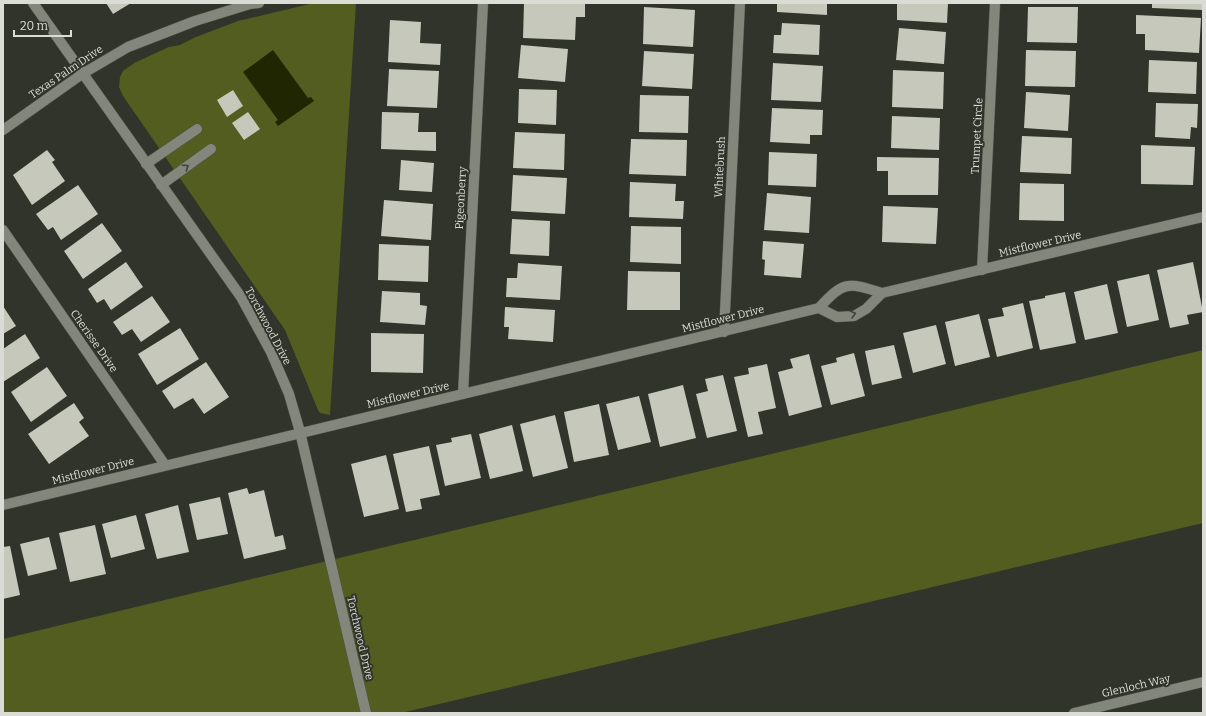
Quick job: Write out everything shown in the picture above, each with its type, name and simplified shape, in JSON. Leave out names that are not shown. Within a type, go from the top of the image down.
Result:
[{"type":"street","name":"Torchwood Drive","points":[[32,3],[240,297],[271,352],[289,394],[300,432],[366,713]]},
{"type":"street","name":"Texas Palm Drive","points":[[3,130],[82,74],[128,47],[195,21],[250,4],[259,3]]},
{"type":"street","name":"Pigeonberry","points":[[463,394],[483,3]]},
{"type":"street","name":"Whitebrush","points":[[724,332],[740,3]]},
{"type":"street","name":"Trumpet Circle","points":[[982,270],[996,3]]},
{"type":"street","points":[[146,164],[197,129]]},
{"type":"street","points":[[161,185],[211,149]]},
{"type":"street","name":"Mistflower Drive","points":[[3,505],[300,432],[724,332],[819,308],[835,292],[846,286],[859,286],[882,293],[1203,218]]},
{"type":"street","name":"Cherisse Drive","points":[[3,230],[165,465]]},
{"type":"street","points":[[819,308],[837,317],[854,316],[866,309],[882,293]]},
{"type":"street","name":"Glenloch Way","points":[[1074,713],[1203,682]]},
{"type":"green space","points":[[314,3],[356,3],[330,415],[320,413],[318,410],[285,330],[123,96],[119,87],[120,77],[123,71],[134,63],[169,47],[180,45],[196,37],[238,21]]},
{"type":"green space","points":[[1203,350],[1203,523],[401,713],[3,713],[3,639]]},
{"type":"shaded area","points":[[273,50],[308,98],[311,97],[314,101],[278,126],[275,122],[278,120],[243,72]]},
{"type":"building","points":[[106,3],[131,3],[113,14]]},
{"type":"building","points":[[524,3],[585,3],[585,17],[576,17],[575,40],[523,38]]},
{"type":"building","points":[[777,3],[827,3],[827,15],[777,12]]},
{"type":"building","points":[[897,3],[948,3],[947,23],[897,20]]},
{"type":"building","points":[[1152,3],[1202,3],[1202,10],[1152,8]]},
{"type":"building","points":[[644,7],[695,10],[693,47],[643,44]]},
{"type":"building","points":[[1028,7],[1078,7],[1077,43],[1027,42]]},
{"type":"building","points":[[1136,15],[1201,18],[1199,53],[1145,50],[1145,34],[1136,34]]},
{"type":"building","points":[[390,20],[421,22],[420,43],[441,44],[440,65],[388,62]]},
{"type":"building","points":[[782,23],[820,25],[819,55],[773,53],[774,35],[781,35]]},
{"type":"building","points":[[899,28],[946,32],[944,64],[896,60]]},
{"type":"building","points":[[521,45],[568,49],[565,82],[518,78]]},
{"type":"building","points":[[1026,50],[1076,51],[1075,87],[1025,86]]},
{"type":"building","points":[[644,51],[694,54],[692,89],[642,86]]},
{"type":"building","points":[[1149,60],[1197,62],[1196,94],[1148,92]]},
{"type":"building","points":[[773,63],[823,66],[821,102],[771,100]]},
{"type":"building","points":[[389,69],[439,71],[437,108],[387,106]]},
{"type":"building","points":[[893,70],[944,72],[943,109],[892,107]]},
{"type":"building","points":[[519,89],[557,90],[556,125],[518,123]]},
{"type":"building","points":[[233,90],[243,106],[227,117],[217,100]]},
{"type":"building","points":[[1026,92],[1070,95],[1068,131],[1024,128]]},
{"type":"building","points":[[640,95],[689,96],[688,133],[639,132]]},
{"type":"building","points":[[1156,103],[1198,104],[1197,128],[1191,127],[1190,139],[1155,137]]},
{"type":"building","points":[[772,108],[823,110],[822,135],[810,135],[810,144],[770,142]]},
{"type":"building","points":[[248,112],[260,129],[244,140],[232,123]]},
{"type":"building","points":[[382,112],[419,113],[418,132],[436,132],[436,151],[381,149]]},
{"type":"building","points":[[892,116],[940,118],[939,150],[891,148]]},
{"type":"building","points":[[515,132],[565,134],[564,170],[513,168]]},
{"type":"building","points":[[1022,136],[1072,138],[1071,174],[1020,172]]},
{"type":"building","points":[[631,139],[687,140],[686,176],[629,174]]},
{"type":"building","points":[[1141,145],[1195,147],[1193,185],[1141,184]]},
{"type":"building","points":[[47,150],[55,160],[52,162],[65,181],[32,205],[13,175]]},
{"type":"building","points":[[769,152],[817,154],[816,187],[768,185]]},
{"type":"building","points":[[877,157],[939,158],[938,195],[888,195],[888,171],[877,171]]},
{"type":"building","points":[[401,160],[434,163],[432,192],[399,190]]},
{"type":"building","points":[[513,175],[567,178],[565,214],[511,211]]},
{"type":"building","points":[[630,182],[676,184],[675,201],[684,201],[683,219],[629,217]]},
{"type":"building","points":[[1020,183],[1064,184],[1064,221],[1019,220]]},
{"type":"building","points":[[78,185],[98,214],[61,240],[53,227],[48,230],[36,214]]},
{"type":"building","points":[[767,193],[811,197],[809,233],[764,230]]},
{"type":"building","points":[[384,200],[433,204],[431,240],[381,236]]},
{"type":"building","points":[[883,206],[938,208],[936,244],[882,242]]},
{"type":"building","points":[[512,219],[550,221],[549,256],[510,254]]},
{"type":"building","points":[[102,223],[122,251],[83,279],[64,251]]},
{"type":"building","points":[[631,226],[681,227],[681,264],[630,262]]},
{"type":"building","points":[[763,241],[804,244],[801,278],[764,275],[765,260],[762,259]]},
{"type":"building","points":[[379,244],[429,246],[428,282],[378,280]]},
{"type":"building","points":[[126,262],[143,287],[111,310],[104,299],[97,303],[88,289]]},
{"type":"building","points":[[1193,262],[1203,312],[1187,315],[1189,324],[1170,328],[1157,270]]},
{"type":"building","points":[[518,263],[562,266],[560,300],[506,297],[507,278],[517,278]]},
{"type":"building","points":[[628,271],[680,272],[680,310],[627,310]]},
{"type":"building","points":[[1149,274],[1159,320],[1127,327],[1117,281]]},
{"type":"building","points":[[1107,284],[1118,333],[1085,340],[1074,292]]},
{"type":"building","points":[[382,291],[420,293],[420,305],[427,306],[425,325],[380,322]]},
{"type":"building","points":[[1065,292],[1076,343],[1040,350],[1029,301]]},
{"type":"building","points":[[152,296],[170,322],[141,342],[132,329],[122,335],[113,322]]},
{"type":"building","points":[[1023,303],[1033,348],[997,357],[988,319],[1004,316],[1002,308]]},
{"type":"building","points":[[3,306],[16,326],[3,334]]},
{"type":"building","points":[[505,307],[555,310],[553,342],[508,339],[509,327],[504,327]]},
{"type":"building","points":[[979,314],[990,357],[955,366],[945,322]]},
{"type":"building","points":[[936,325],[946,364],[913,373],[903,333]]},
{"type":"building","points":[[180,328],[199,359],[157,385],[138,354]]},
{"type":"building","points":[[371,333],[424,334],[423,373],[371,372]]},
{"type":"building","points":[[25,334],[40,358],[3,382],[3,349]]},
{"type":"building","points":[[894,345],[902,378],[872,385],[865,351]]},
{"type":"building","points":[[854,353],[865,396],[831,405],[821,366],[837,362],[836,358]]},
{"type":"building","points":[[809,354],[822,407],[789,416],[778,372],[793,368],[790,359]]},
{"type":"building","points":[[206,362],[229,397],[204,414],[193,398],[174,409],[162,391]]},
{"type":"building","points":[[767,364],[776,408],[758,412],[763,434],[748,437],[734,377],[749,374],[748,368]]},
{"type":"building","points":[[47,367],[67,396],[31,422],[11,392]]},
{"type":"building","points":[[723,375],[737,431],[707,438],[696,394],[708,391],[705,379]]},
{"type":"building","points":[[683,385],[696,438],[660,447],[648,394]]},
{"type":"building","points":[[639,396],[651,442],[618,450],[606,404]]},
{"type":"building","points":[[74,403],[84,418],[79,422],[89,436],[49,464],[28,434]]},
{"type":"building","points":[[599,404],[609,455],[574,462],[564,412]]},
{"type":"building","points":[[555,415],[568,468],[533,477],[520,424]]},
{"type":"building","points":[[512,425],[523,471],[490,479],[479,434]]},
{"type":"building","points":[[471,434],[481,478],[445,486],[436,445],[452,442],[451,438]]},
{"type":"building","points":[[429,446],[440,495],[420,499],[422,509],[406,512],[393,454]]},
{"type":"building","points":[[386,455],[399,509],[364,517],[351,464]]},
{"type":"building","points":[[247,488],[249,494],[264,490],[275,537],[283,535],[286,549],[244,559],[228,493]]},
{"type":"building","points":[[220,497],[228,534],[197,540],[189,504]]},
{"type":"building","points":[[178,505],[189,552],[157,559],[145,514]]},
{"type":"building","points":[[136,515],[145,549],[111,558],[102,524]]},
{"type":"building","points":[[95,525],[106,574],[70,582],[59,533]]},
{"type":"building","points":[[49,537],[57,569],[28,576],[20,544]]},
{"type":"building","points":[[10,546],[20,595],[3,599],[3,547]]}]
